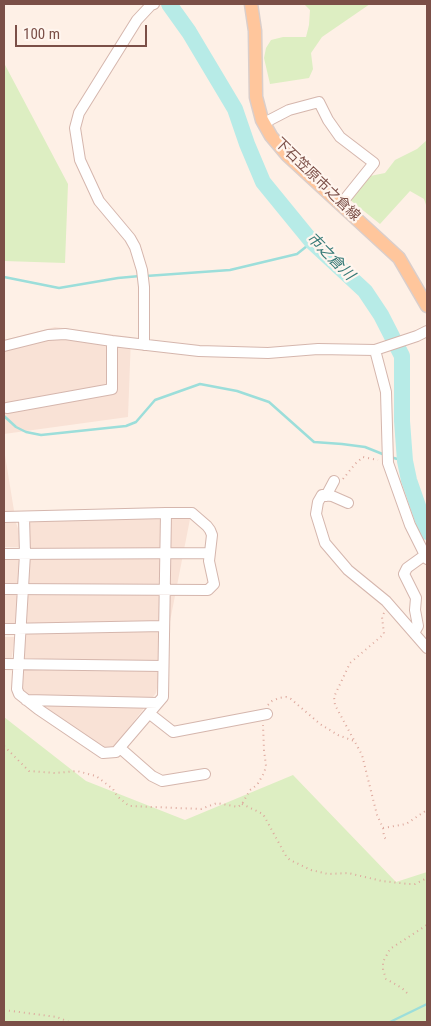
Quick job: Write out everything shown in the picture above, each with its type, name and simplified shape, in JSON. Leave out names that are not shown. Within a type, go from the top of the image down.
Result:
[{"type":"main road","name":"下石笠原市之倉線","points":[[251,4],[255,31],[256,98],[264,123],[271,136],[287,155],[399,258],[427,306]]},
{"type":"street","points":[[144,345],[144,287],[142,270],[135,247],[130,238],[99,201],[80,160],[74,128],[79,113],[137,20],[152,4]]},
{"type":"street","points":[[264,123],[289,110],[319,102],[328,120],[340,137],[374,163],[340,204]]},
{"type":"street","points":[[4,346],[48,335],[65,334],[199,351],[268,353],[318,349],[375,350],[427,331]]},
{"type":"street","points":[[7,408],[112,389],[112,341]]},
{"type":"street","points":[[375,350],[386,392],[388,462],[410,525],[426,557],[407,568],[404,574],[416,598],[415,610],[418,626],[414,633]]},
{"type":"street","points":[[329,496],[334,481]]},
{"type":"street","points":[[348,503],[322,495],[318,502],[316,514],[325,543],[348,570],[391,606],[427,648]]},
{"type":"street","points":[[24,517],[25,554],[17,689],[19,694],[26,700],[103,753],[116,752],[150,714],[162,697],[166,513]]},
{"type":"street","points":[[4,517],[192,513],[207,526],[212,535],[209,553],[214,584],[208,590],[4,589]]},
{"type":"street","points":[[4,554],[209,553]]},
{"type":"street","points":[[4,630],[164,626]]},
{"type":"street","points":[[4,664],[163,666]]},
{"type":"street","points":[[26,700],[158,703]]},
{"type":"street","points":[[150,714],[173,732],[265,715]]},
{"type":"street","points":[[120,748],[152,776],[162,781],[205,774]]},
{"type":"path","points":[[329,496],[362,457],[388,462]]},
{"type":"path","points":[[388,841],[384,837],[383,828],[376,815],[362,755],[335,706],[334,697],[350,663],[384,634],[382,617],[391,606]]},
{"type":"path","points":[[4,746],[29,770],[78,771],[96,776],[113,789],[117,796],[129,806],[201,809],[217,802],[238,807],[242,804],[250,790],[262,779],[266,766],[264,750],[266,706],[272,701],[286,697],[297,702],[320,724],[338,736],[354,742]]},
{"type":"path","points":[[242,804],[263,814],[286,856],[290,860],[311,870],[328,874],[348,873],[382,882],[408,884],[415,884],[427,878]]},
{"type":"path","points":[[383,828],[406,824],[427,810]]},
{"type":"path","points":[[407,992],[386,979],[383,962],[390,949],[427,924]]},
{"type":"path","points":[[4,1010],[57,1018],[69,1022]]},
{"type":"shaded area","points":[[55,327],[131,337],[128,417],[4,434],[4,340]]},
{"type":"shaded area","points":[[4,449],[16,523],[23,542],[24,517],[190,519],[156,693],[113,748],[102,749],[21,692],[21,630],[4,629],[4,554],[23,554],[23,547],[4,547]]},
{"type":"shaded area","points":[[4,637],[15,637],[11,662],[4,662]]},
{"type":"green space","points":[[304,4],[370,4],[322,37],[311,53],[313,69],[309,78],[270,84],[264,58],[266,48],[271,40],[283,37],[306,37],[310,10]]},
{"type":"green space","points":[[4,63],[68,184],[65,263],[4,261]]},
{"type":"green space","points":[[427,140],[427,208],[424,199],[410,191],[380,224],[349,199],[370,176],[385,173],[395,160],[417,149]]},
{"type":"green space","points":[[4,717],[86,781],[185,820],[293,775],[396,882],[427,872],[427,1022],[4,1022]]},
{"type":"waterway","name":"市之倉川","points":[[169,4],[189,32],[235,109],[263,182],[312,242],[365,291],[381,315],[402,356],[402,421],[405,461],[409,480],[427,532]]},
{"type":"waterway","points":[[146,276],[230,270],[297,254],[312,242]]},
{"type":"waterway","points":[[4,277],[59,288],[140,276]]},
{"type":"waterway","points":[[4,416],[16,427],[26,432],[41,435],[126,426],[136,422],[155,400],[200,384],[237,391],[269,402],[314,442],[365,447],[385,455]]},
{"type":"waterway","points":[[390,457],[405,461]]},
{"type":"waterway","points":[[390,1022],[427,1004]]}]
